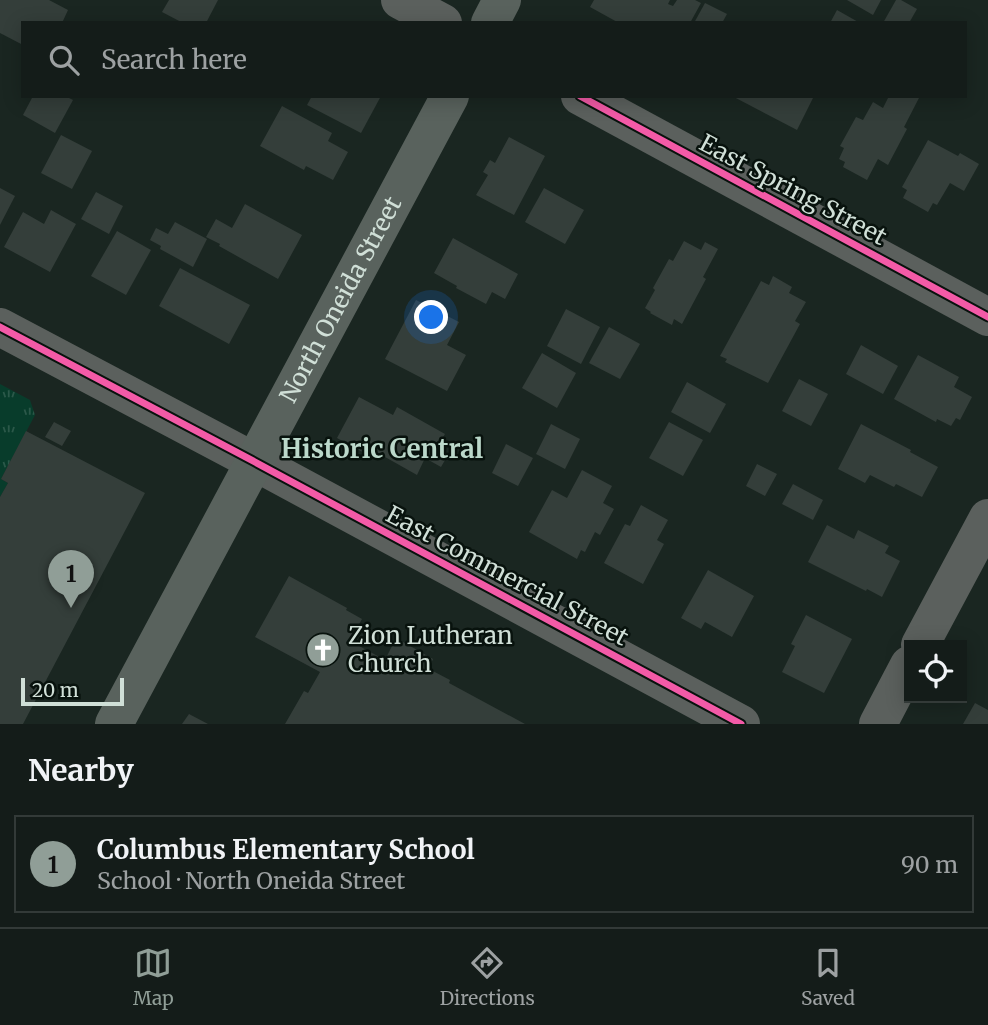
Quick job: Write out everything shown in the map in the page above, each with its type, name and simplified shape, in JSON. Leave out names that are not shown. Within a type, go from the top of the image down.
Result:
[{"type":"main road","points":[[491,21],[502,0]]},
{"type":"main road","name":"North Oneida Street","points":[[114,724],[449,98]]},
{"type":"street","points":[[400,0],[439,21]]},
{"type":"street","name":"East Spring Street","points":[[584,98],[988,317]]},
{"type":"street","name":"East Commercial Street","points":[[0,327],[741,724]]},
{"type":"street","points":[[923,640],[988,518]]},
{"type":"street","points":[[878,724],[904,675]]},
{"type":"green space","points":[[0,384],[30,400],[35,415],[1,479],[8,483],[0,497]]},
{"type":"building","points":[[0,0],[49,0],[68,10],[63,21],[21,21],[21,44],[0,33]]},
{"type":"building","points":[[169,0],[218,0],[207,21],[179,21],[162,12]]},
{"type":"building","points":[[594,0],[670,0],[668,4],[673,6],[677,0],[695,0],[701,3],[691,21],[615,21],[590,7]]},
{"type":"building","points":[[847,0],[881,0],[873,15]]},
{"type":"building","points":[[896,0],[917,9],[910,21],[884,21]]},
{"type":"building","points":[[705,3],[727,14],[723,21],[695,21]]},
{"type":"building","points":[[837,10],[856,21],[831,21]]},
{"type":"building","points":[[32,98],[73,100],[55,133],[23,115]]},
{"type":"building","points":[[311,98],[380,98],[361,133],[307,105]]},
{"type":"building","points":[[736,98],[813,98],[797,130]]},
{"type":"building","points":[[888,98],[919,98],[904,127],[907,129],[888,165],[878,159],[867,180],[843,167],[845,162],[839,159],[844,148],[840,146],[856,117],[863,120],[873,102],[883,108]]},
{"type":"building","points":[[282,106],[332,133],[328,141],[348,152],[333,180],[306,166],[304,170],[260,146]]},
{"type":"building","points":[[61,135],[92,151],[72,189],[41,173]]},
{"type":"building","points":[[509,137],[545,156],[514,215],[476,195],[488,175],[483,172],[490,160],[495,163]]},
{"type":"building","points":[[928,140],[979,164],[964,191],[950,183],[937,205],[933,203],[928,212],[903,198],[907,190],[902,187]]},
{"type":"building","points":[[0,188],[15,196],[0,225]]},
{"type":"building","points":[[544,188],[584,210],[565,244],[525,222]]},
{"type":"building","points":[[96,192],[123,206],[109,234],[81,219]]},
{"type":"building","points":[[245,204],[302,235],[278,279],[206,237],[216,219],[232,228]]},
{"type":"building","points":[[51,210],[76,224],[50,272],[4,247],[23,212],[44,224]]},
{"type":"building","points":[[175,222],[207,239],[193,267],[160,249],[161,246],[150,240],[156,228],[168,234]]},
{"type":"building","points":[[117,231],[151,250],[126,295],[91,276]]},
{"type":"building","points":[[453,238],[518,274],[505,299],[492,292],[486,304],[434,273]]},
{"type":"building","points":[[684,241],[701,250],[705,242],[718,249],[703,277],[706,279],[682,324],[674,319],[672,325],[645,308],[669,259],[673,261]]},
{"type":"building","points":[[180,268],[250,305],[229,344],[159,306]]},
{"type":"building","points":[[773,276],[792,287],[789,293],[806,302],[795,321],[800,324],[768,383],[725,362],[727,359],[720,356],[761,281],[769,285]]},
{"type":"building","points":[[416,300],[459,322],[447,345],[466,355],[447,391],[385,359]]},
{"type":"building","points":[[566,309],[600,327],[581,364],[547,346]]},
{"type":"building","points":[[609,327],[640,344],[620,379],[589,363]]},
{"type":"building","points":[[861,345],[898,366],[883,394],[846,374]]},
{"type":"building","points":[[542,353],[576,373],[557,408],[522,388]]},
{"type":"building","points":[[918,355],[959,377],[954,387],[972,397],[960,420],[956,418],[951,426],[937,419],[936,422],[894,399]]},
{"type":"building","points":[[799,379],[828,394],[811,426],[782,411]]},
{"type":"building","points":[[687,382],[726,404],[710,433],[671,412]]},
{"type":"building","points":[[359,397],[393,415],[397,407],[445,434],[436,449],[448,455],[441,467],[425,458],[417,475],[378,453],[375,459],[337,438]]},
{"type":"building","points":[[54,422],[71,431],[62,446],[45,437]]},
{"type":"building","points":[[669,422],[703,440],[683,476],[649,458]]},
{"type":"building","points":[[551,424],[580,439],[565,469],[536,454]]},
{"type":"building","points":[[861,424],[938,467],[922,497],[870,475],[865,483],[838,469]]},
{"type":"building","points":[[26,431],[145,493],[23,724],[0,724],[0,497],[8,483],[1,479]]},
{"type":"building","points":[[506,444],[533,458],[518,486],[492,473]]},
{"type":"building","points":[[757,464],[777,474],[765,496],[746,486]]},
{"type":"building","points":[[582,470],[612,486],[603,503],[614,509],[600,535],[595,532],[585,552],[581,550],[577,559],[529,532],[552,490],[567,498]]},
{"type":"building","points":[[793,484],[823,500],[813,520],[782,504]]},
{"type":"building","points":[[641,505],[668,520],[657,540],[664,544],[643,584],[604,563],[625,524],[630,526]]},
{"type":"building","points":[[827,525],[854,539],[858,530],[889,546],[885,553],[900,561],[882,597],[808,562]]},
{"type":"building","points":[[708,570],[754,596],[732,637],[705,622],[701,629],[681,618]]},
{"type":"building","name":"Zion Lutheran Church","points":[[289,576],[362,619],[350,641],[385,660],[396,638],[433,659],[429,669],[450,680],[449,683],[525,724],[285,724],[304,691],[308,693],[320,672],[255,637]]},
{"type":"building","points":[[806,615],[852,639],[824,693],[782,672],[795,646],[791,644]]},
{"type":"building","points":[[975,703],[988,710],[988,724],[963,724]]},
{"type":"building","points":[[189,714],[208,724],[182,724]]},
{"type":"cycle path","points":[[584,98],[988,317]]},
{"type":"cycle path","points":[[0,327],[741,724]]},
{"type":"place","name":"Columbus Elementary School","points":[[71,608]]},
{"type":"place","name":"Zion Lutheran Church","points":[[323,650]]},
{"type":"district","name":"Historic Central","points":[[382,449]]}]
